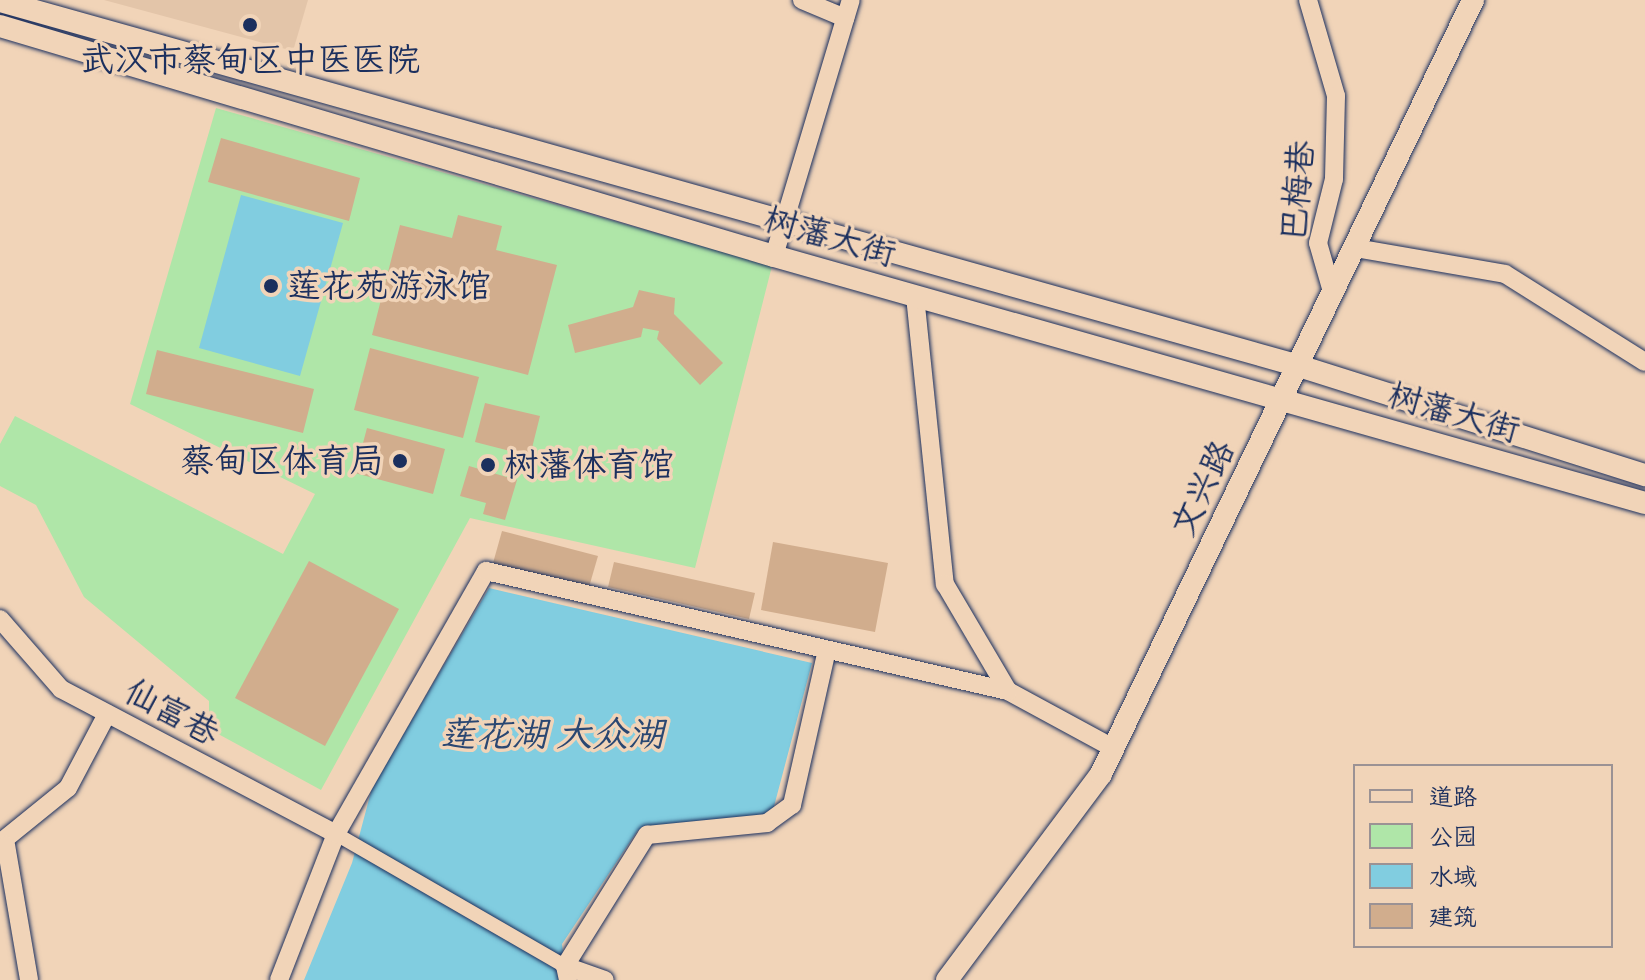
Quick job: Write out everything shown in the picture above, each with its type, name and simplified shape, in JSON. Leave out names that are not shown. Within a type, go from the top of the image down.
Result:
[{"type":"street","points":[[774,256],[848,9],[802,0]]},
{"type":"street","name":"巴梅巷","points":[[1308,0],[1336,96],[1334,179],[1318,243],[1333,295]]},
{"type":"street","name":"文兴路","points":[[947,980],[1101,774],[1473,0]]},
{"type":"street","name":"树藩大街","points":[[0,1],[1299,366],[1645,475]]},
{"type":"street","name":"树藩大街","points":[[0,26],[774,256],[1645,503]]},
{"type":"street","points":[[1355,248],[1505,274],[1645,362]]},
{"type":"street","points":[[915,296],[945,584],[1008,691]]},
{"type":"street","points":[[279,980],[336,834],[486,571],[826,654],[1008,691],[1113,748]]},
{"type":"street","name":"仙富巷","points":[[0,619],[61,689],[336,834]]},
{"type":"street","points":[[566,973],[647,835],[767,823],[792,805],[826,654]]},
{"type":"street","points":[[29,980],[3,844],[68,788],[107,714]]},
{"type":"street","points":[[336,834],[566,973],[605,980]]},
{"type":"shaded area","name":"武汉市蔡甸区中医医院","points":[[104,0],[308,0],[293,51]]},
{"type":"green space","name":"树藩体育馆","points":[[216,108],[772,266],[695,568],[470,518],[321,790],[209,729],[209,701],[84,597],[36,505],[0,486],[0,444],[15,416],[283,554],[315,494],[130,404]]},
{"type":"water","name":"莲花苑游泳馆","points":[[241,195],[343,223],[300,376],[199,348]]},
{"type":"water","name":"莲花湖 大众湖","points":[[489,588],[812,663],[772,814],[638,830],[562,944],[566,980],[304,980],[352,863],[372,788]]},
{"type":"building","points":[[221,138],[360,178],[349,221],[208,182]]},
{"type":"building","name":"树藩体育馆","points":[[458,215],[502,226],[496,250],[557,265],[528,375],[372,335],[400,225],[452,238]]},
{"type":"building","points":[[639,290],[675,298],[674,314],[723,363],[700,385],[657,339],[659,331],[643,328],[641,337],[575,353],[568,325],[633,307]]},
{"type":"building","points":[[370,348],[479,377],[463,438],[354,410]]},
{"type":"building","points":[[157,350],[314,389],[303,433],[146,394]]},
{"type":"building","points":[[485,403],[540,416],[530,456],[475,442]]},
{"type":"building","name":"蔡甸区体育局","points":[[367,428],[445,449],[433,494],[355,473]]},
{"type":"building","points":[[469,466],[517,480],[505,520],[483,514],[486,503],[460,496]]},
{"type":"building","points":[[502,531],[598,556],[589,587],[493,563]]},
{"type":"building","points":[[773,542],[888,563],[875,632],[761,610]]},
{"type":"building","points":[[309,561],[399,609],[325,746],[235,698]]},
{"type":"building","points":[[614,562],[755,593],[749,619],[608,587]]},
{"type":"place","name":"武汉市蔡甸区中医医院","points":[[250,25]]},
{"type":"place","name":"莲花苑游泳馆","points":[[271,286]]},
{"type":"place","name":"蔡甸区体育局","points":[[400,461]]},
{"type":"place","name":"树藩体育馆","points":[[488,465]]}]
